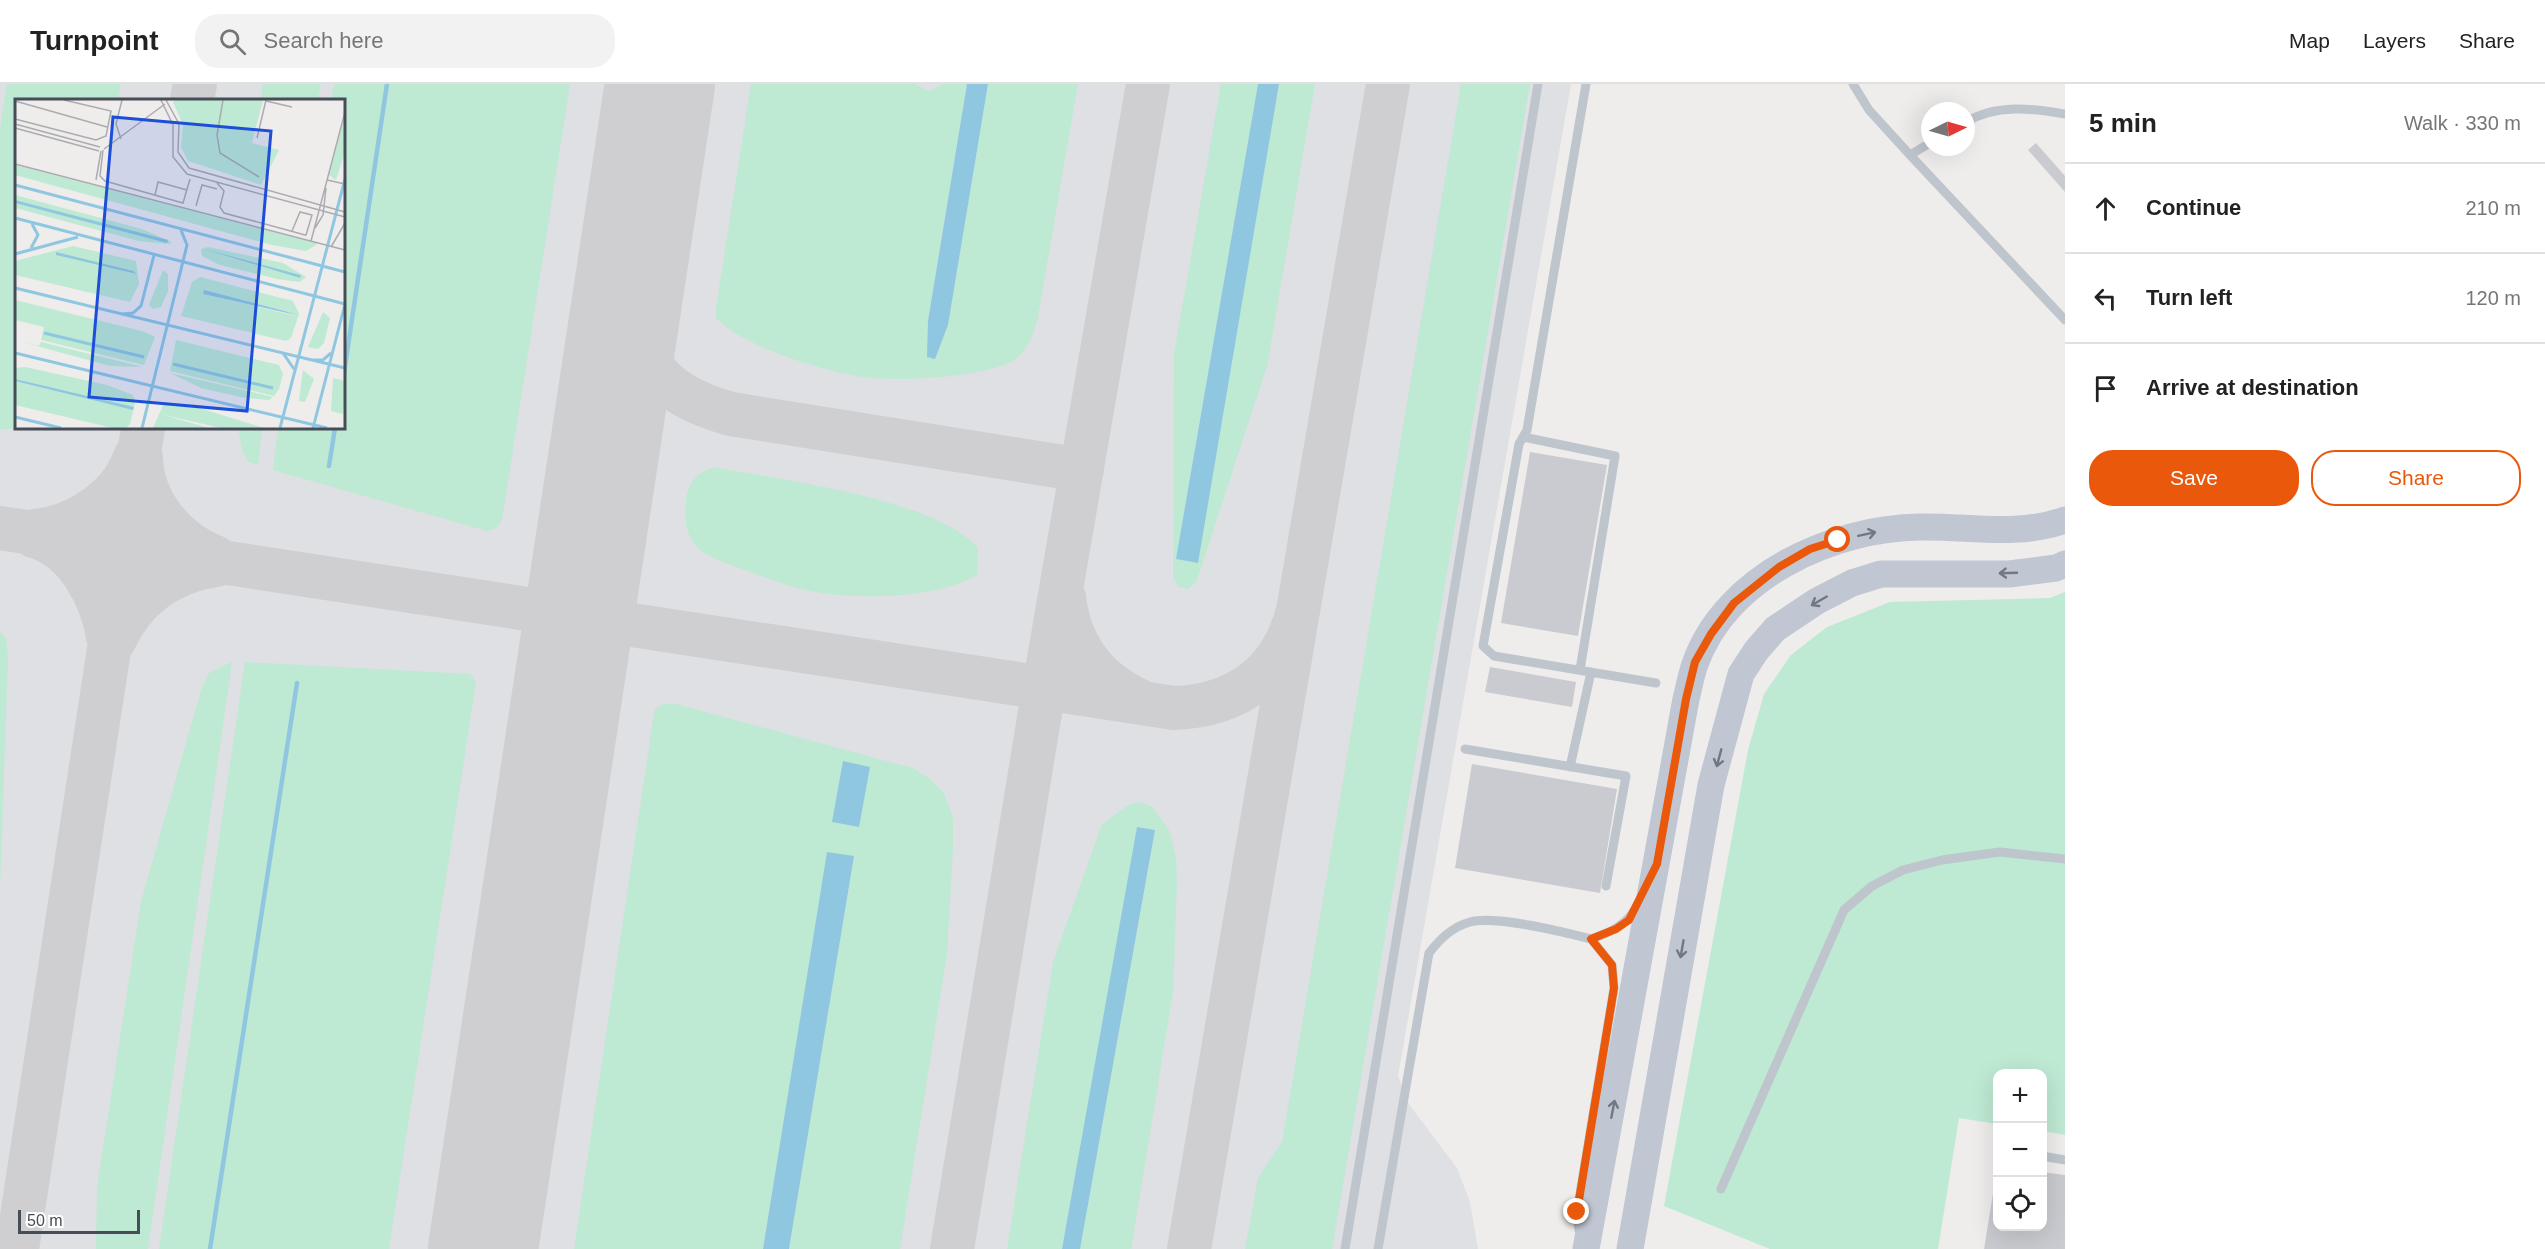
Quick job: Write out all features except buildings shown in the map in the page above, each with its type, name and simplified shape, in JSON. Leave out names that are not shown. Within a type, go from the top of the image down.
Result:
[{"type":"main road","points":[[1586,1249],[1686,699],[1695,662],[1711,634],[1734,603],[1779,567],[1810,549],[1838,540],[1919,527],[2006,530],[2044,527],[2065,520]]},
{"type":"main road","points":[[1630,1249],[1711,786],[1741,674],[1756,651],[1775,629],[1817,601],[1852,584],[1881,574],[2009,574],[2056,568],[2065,564]]},
{"type":"lane","points":[[1345,1249],[1538,84]]},
{"type":"lane","points":[[1586,84],[1527,430],[1519,444],[1483,646],[1494,656],[1656,683]]},
{"type":"lane","points":[[1853,84],[1869,110],[2065,320]]},
{"type":"lane","points":[[1975,117],[2015,107],[2065,114]]},
{"type":"lane","points":[[1910,155],[1921,148]]},
{"type":"lane","points":[[1523,437],[1615,456],[1580,670]]},
{"type":"lane","points":[[1570,767],[1591,672]]},
{"type":"lane","points":[[1465,749],[1626,776],[1606,886]]},
{"type":"lane","points":[[1721,1189],[1844,910],[1872,886],[1903,870],[1942,860],[2000,852],[2065,859]]},
{"type":"lane","points":[[1378,1249],[1429,953],[1440,938],[1472,922],[1499,921],[1591,939],[1616,929],[1629,920],[1657,864]]},
{"type":"lane","points":[[1581,1249],[1577,1212],[1614,988],[1612,965],[1591,939]]},
{"type":"lane","points":[[2047,1157],[2065,1160]]},
{"type":"shaded area","points":[[0,84],[1571,84],[1398,1076],[1408,1103],[1457,1168],[1470,1202],[1478,1249],[0,1249]]},
{"type":"green space","points":[[7,84],[121,84],[118,99],[15,99],[15,428],[0,429],[0,128]]},
{"type":"green space","points":[[263,84],[321,84],[318,99],[261,99]]},
{"type":"green space","points":[[334,84],[570,84],[502,520],[496,528],[487,531],[273,470],[278,429],[345,429],[345,99],[331,99]]},
{"type":"green space","points":[[751,84],[915,84],[929,91],[943,84],[967,84],[928,321],[934,359],[948,325],[988,84],[1078,84],[1037,322],[1029,343],[1019,356],[1001,366],[962,375],[917,379],[862,377],[784,356],[744,338],[716,318]]},
{"type":"green space","points":[[1221,84],[1258,84],[1176,559],[1197,563],[1279,84],[1315,84],[1267,366],[1197,580],[1189,589],[1178,587],[1173,576],[1174,354]]},
{"type":"green space","points":[[1461,84],[1530,84],[1332,1249],[1245,1249],[1258,1178],[1282,1142]]},
{"type":"green space","points":[[238,429],[262,429],[258,465],[248,462],[242,450]]},
{"type":"green space","points":[[714,467],[855,494],[928,516],[957,531],[978,548],[977,575],[944,588],[925,592],[905,595],[846,596],[794,587],[718,560],[695,545],[688,530],[686,517],[687,496],[691,484],[702,472]]},
{"type":"green space","points":[[2065,592],[2065,1135],[2047,1132],[2047,1069],[1993,1069],[1993,1123],[1959,1118],[1938,1249],[1770,1249],[1664,1206],[1748,750],[1764,694],[1791,655],[1827,627],[1890,602],[2050,598]]},
{"type":"green space","points":[[0,632],[6,638],[8,658],[0,890]]},
{"type":"green space","points":[[232,662],[148,1249],[96,1249],[97,1187],[141,902],[201,690],[209,673]]},
{"type":"green space","points":[[245,662],[470,674],[476,682],[389,1249],[159,1249]]},
{"type":"green space","points":[[663,704],[676,704],[912,768],[929,778],[944,793],[953,818],[947,954],[900,1249],[789,1249],[854,857],[828,852],[763,1249],[574,1249],[653,720],[655,709]]},
{"type":"green space","points":[[1141,802],[1153,807],[1170,832],[1176,858],[1177,880],[1173,992],[1131,1249],[1080,1249],[1155,831],[1138,827],[1062,1249],[1007,1249],[1053,962],[1102,824],[1130,804]]},
{"type":"water","points":[[967,84],[988,84],[948,325],[935,359],[927,357],[928,321]]},
{"type":"water","points":[[1258,84],[1279,84],[1198,563],[1176,559]]},
{"type":"water","points":[[843,761],[870,767],[859,827],[832,822]]},
{"type":"water","points":[[1137,827],[1155,830],[1080,1249],[1062,1249]]},
{"type":"water","points":[[827,852],[854,856],[789,1249],[763,1249]]},
{"type":"waterway","points":[[345,366],[387,84]]},
{"type":"waterway","points":[[329,466],[335,429]]},
{"type":"waterway","points":[[210,1249],[297,683]]},
{"type":"taxiway","points":[[192,99],[195,84]]},
{"type":"taxiway","points":[[952,1249],[1044,688],[1148,84]]},
{"type":"taxiway","points":[[1189,1249],[1388,84]]},
{"type":"taxiway","points":[[631,277],[633,305],[643,350],[653,367],[666,382],[683,395],[704,405],[731,414],[1082,470]]},
{"type":"taxiway","points":[[17,1249],[143,429]]},
{"type":"taxiway","points":[[35,531],[66,524],[96,508],[119,485],[135,457]]},
{"type":"taxiway","points":[[141,458],[147,490],[163,518],[187,541],[215,557]]},
{"type":"taxiway","points":[[0,528],[1174,708],[1218,701],[1254,682],[1281,652],[1298,610]]},
{"type":"taxiway","points":[[34,536],[63,551],[84,575],[100,605],[108,636]]},
{"type":"taxiway","points":[[114,641],[122,625],[142,599],[154,589],[183,574],[216,565]]},
{"type":"taxiway","points":[[1064,597],[1072,630],[1087,659],[1109,682],[1138,700]]},
{"type":"runway","points":[[483,1249],[660,84]]},
{"type":"route","points":[[1577,1212],[1614,988],[1612,965],[1591,939],[1616,929],[1629,920],[1657,864],[1686,699],[1695,662],[1711,634],[1734,603],[1779,567],[1810,549],[1838,540]]}]
